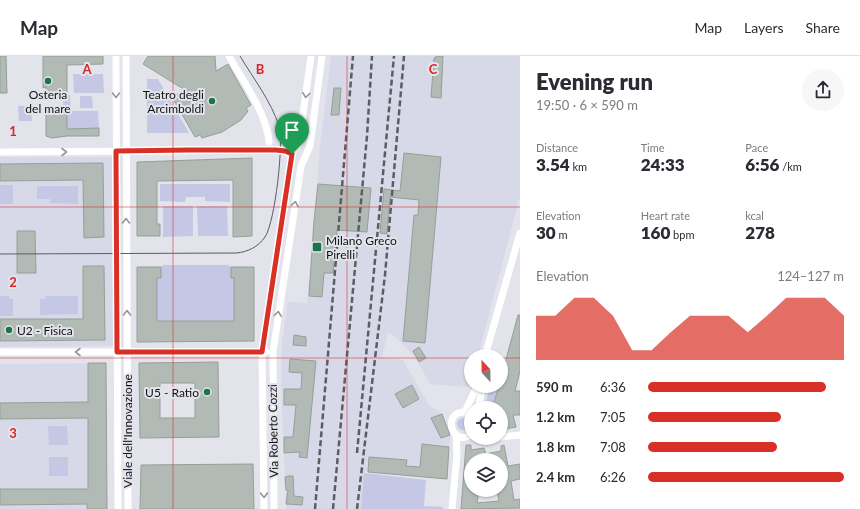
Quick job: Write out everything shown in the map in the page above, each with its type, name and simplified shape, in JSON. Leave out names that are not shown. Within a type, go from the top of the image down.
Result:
[{"type":"street","name":"Viale dell'Innovazione","points":[[116,56],[118,509]]},
{"type":"street","name":"Viale dell'Innovazione","points":[[126,56],[128,509]]},
{"type":"street","points":[[229,56],[258,108],[268,130],[269,142]]},
{"type":"street","name":"Via Roberto Cozzi","points":[[264,509],[262,352],[292,154],[298,146],[300,136],[311,56]]},
{"type":"street","name":"Via Roberto Cozzi","points":[[274,509],[272,352],[301,166],[310,146],[322,56]]},
{"type":"street","points":[[0,152],[276,150],[285,151],[292,154]]},
{"type":"street","points":[[487,349],[520,233]]},
{"type":"street","points":[[0,352],[272,352]]},
{"type":"street","points":[[452,509],[457,454],[456,436],[451,428],[452,420],[456,414],[464,413]]},
{"type":"street","points":[[508,436],[520,435]]},
{"type":"street","points":[[456,436],[464,437]]},
{"type":"street","points":[[457,454],[464,444]]},
{"type":"shaded area","points":[[331,56],[520,56],[520,196],[480,349],[464,349],[464,387],[430,384],[415,357],[393,335],[388,333],[382,357],[403,360],[429,405],[442,414],[450,435],[447,479],[365,471],[361,509],[286,509],[281,381],[282,340],[288,302],[307,303],[320,147]]},
{"type":"shaded area","points":[[73,74],[103,74],[104,93],[74,93]]},
{"type":"shaded area","points":[[147,79],[158,79],[189,133],[147,133]]},
{"type":"shaded area","points":[[63,95],[70,95],[71,111],[98,111],[99,128],[67,129],[67,110],[63,110]]},
{"type":"shaded area","points":[[80,96],[92,96],[93,108],[80,108]]},
{"type":"shaded area","points":[[18,106],[31,106],[32,121],[19,121]]},
{"type":"shaded area","points":[[0,157],[112,157],[113,346],[0,347]]},
{"type":"shaded area","points":[[160,184],[230,184],[230,202],[205,201],[205,197],[186,197],[185,202],[160,201]]},
{"type":"shaded area","points":[[0,185],[13,185],[13,204],[0,204]]},
{"type":"shaded area","points":[[37,186],[78,186],[78,204],[50,203],[50,199],[37,199]]},
{"type":"shaded area","points":[[163,206],[193,206],[193,236],[163,237]]},
{"type":"shaded area","points":[[197,206],[227,206],[228,236],[198,236]]},
{"type":"shaded area","points":[[163,265],[228,265],[231,267],[231,278],[234,278],[234,321],[157,321],[157,278],[161,278],[161,267]]},
{"type":"shaded area","points":[[0,296],[9,296],[9,299],[13,299],[13,316],[0,316]]},
{"type":"shaded area","points":[[45,296],[78,296],[78,314],[40,315],[40,299],[45,299]]},
{"type":"shaded area","points":[[106,363],[107,509],[0,509],[0,364]]},
{"type":"shaded area","points":[[488,393],[496,393],[494,401],[486,401]]},
{"type":"shaded area","points":[[463,418],[464,430],[461,430],[457,426],[457,422]]},
{"type":"shaded area","points":[[48,426],[67,426],[68,445],[49,445]]},
{"type":"shaded area","points":[[49,457],[68,457],[68,476],[49,476]]},
{"type":"shaded area","points":[[364,473],[426,480],[424,506],[443,507],[443,509],[361,509]]},
{"type":"building","points":[[0,56],[6,56],[7,93],[0,93]]},
{"type":"building","points":[[43,56],[103,56],[103,64],[67,65],[67,92],[46,92],[46,87],[43,88]]},
{"type":"building","name":"Teatro degli Arcimboldi","points":[[148,56],[215,56],[216,71],[228,64],[251,105],[246,108],[248,111],[241,120],[222,132],[202,138],[200,135],[195,137],[172,97],[185,90],[143,64]]},
{"type":"building","points":[[436,56],[443,56],[441,98],[431,97],[434,58],[436,58]]},
{"type":"building","points":[[334,88],[341,88],[339,115],[331,115]]},
{"type":"building","points":[[46,110],[67,110],[67,129],[99,128],[99,136],[67,136],[52,138],[46,136]]},
{"type":"building","points":[[404,153],[441,157],[425,343],[403,341],[414,215],[418,215],[419,200],[390,197],[387,234],[380,233],[384,189],[400,191]]},
{"type":"building","points":[[252,158],[252,236],[233,237],[233,180],[157,181],[157,224],[160,224],[160,236],[137,236],[137,162]]},
{"type":"building","points":[[103,163],[104,237],[84,238],[83,180],[0,181],[0,164]]},
{"type":"building","points":[[318,184],[371,188],[367,232],[337,230],[333,273],[324,273],[322,297],[309,296]]},
{"type":"building","points":[[17,231],[35,231],[36,273],[17,273]]},
{"type":"building","points":[[83,266],[104,266],[105,340],[0,341],[0,319],[83,319]]},
{"type":"building","points":[[137,267],[161,267],[161,278],[157,278],[157,321],[234,321],[234,278],[231,278],[231,267],[254,267],[254,341],[137,342]]},
{"type":"building","points":[[518,315],[520,315],[520,371],[515,391],[520,391],[520,415],[513,415],[516,427],[508,428],[508,401],[494,401],[497,393],[508,393],[508,352]]},
{"type":"building","points":[[294,335],[306,337],[306,346],[293,345]]},
{"type":"building","points":[[419,347],[426,358],[419,362],[413,351]]},
{"type":"building","points":[[290,359],[316,361],[307,458],[299,457],[300,452],[284,453],[284,437],[293,437],[296,405],[284,405],[284,389],[301,389],[302,373],[289,372]]},
{"type":"building","name":"U5 - Ratio","points":[[218,362],[219,437],[140,438],[139,363]],"holes":[[[160,383],[195,383],[195,418],[160,418]]]},
{"type":"building","points":[[88,363],[106,363],[107,509],[87,509],[87,504],[0,505],[0,489],[88,489],[88,418],[0,419],[0,403],[88,402]]},
{"type":"building","points":[[412,385],[419,399],[403,408],[395,394]]},
{"type":"building","points":[[442,414],[450,435],[441,438],[431,418]]},
{"type":"building","points":[[422,444],[449,447],[447,479],[368,472],[369,457],[407,460],[406,466],[420,467]]},
{"type":"building","points":[[466,445],[471,445],[471,450],[484,448],[486,453],[465,453]]},
{"type":"building","points":[[504,445],[506,453],[491,453],[501,451],[501,446]]},
{"type":"building","points":[[253,464],[254,509],[140,509],[141,465]]},
{"type":"building","points":[[520,464],[520,479],[511,481],[514,500],[520,499],[520,508],[461,509],[464,471],[464,497],[478,497],[477,503],[499,501],[498,497],[508,497],[508,466]]},
{"type":"building","points":[[293,476],[294,496],[303,497],[302,505],[286,504],[288,490],[286,490],[285,477]]},
{"type":"tram line","points":[[0,254],[236,253],[249,250],[259,244],[269,229],[272,216],[278,183],[280,135],[276,117],[240,56]]},
{"type":"railway","points":[[315,509],[353,56]]},
{"type":"railway","points":[[333,509],[367,136],[372,56]]},
{"type":"railway","points":[[357,453],[394,56]]},
{"type":"railway","points":[[357,509],[385,275],[404,56]]},
{"type":"place","name":"Osteria del mare","points":[[48,81]]},
{"type":"place","name":"Teatro degli Arcimboldi","points":[[212,101]]},
{"type":"place","name":"Milano Greco Pirelli","points":[[317,247]]},
{"type":"place","name":"U2 - Fisica","points":[[9,330]]},
{"type":"place","name":"U5 - Ratio","points":[[207,392]]},
{"type":"route","points":[[276,150],[285,151],[292,154],[262,352],[117,352],[116,151],[276,150]]}]
